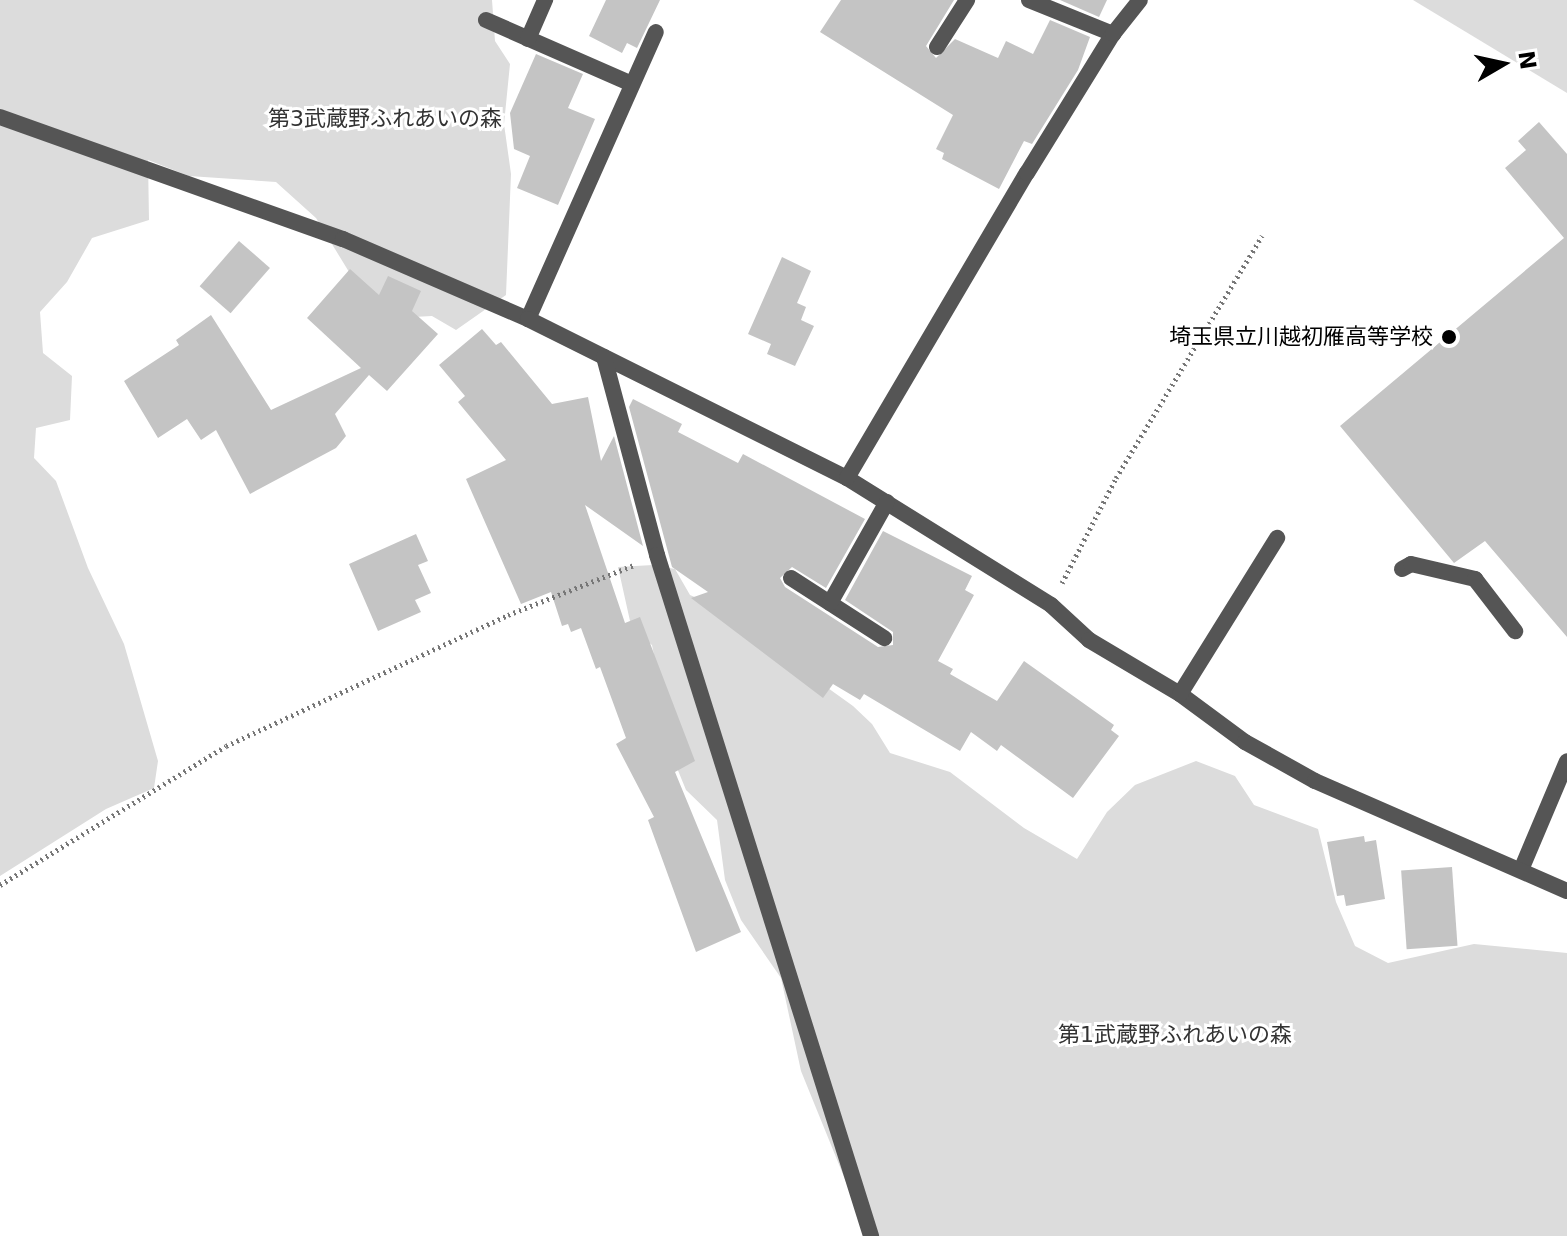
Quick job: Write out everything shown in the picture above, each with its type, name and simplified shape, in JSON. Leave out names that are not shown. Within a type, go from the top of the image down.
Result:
[{"type":"street","points":[[528,39],[545,0]]},
{"type":"street","points":[[937,47],[967,0]]},
{"type":"street","points":[[1029,0],[1113,34]]},
{"type":"street","points":[[847,478],[1113,34],[1140,0]]},
{"type":"street","points":[[486,20],[632,84]]},
{"type":"street","points":[[528,319],[656,32]]},
{"type":"street","points":[[0,117],[343,239],[528,319],[847,478],[1051,605],[1089,640],[1180,694],[1245,742],[1315,781],[1567,891]]},
{"type":"street","points":[[604,357],[657,555],[871,1236]]},
{"type":"street","points":[[830,603],[887,502]]},
{"type":"street","points":[[1180,694],[1277,538]]},
{"type":"street","points":[[1402,569],[1411,564],[1475,579],[1515,631]]},
{"type":"street","points":[[791,578],[884,638]]},
{"type":"street","points":[[1521,870],[1567,761]]},
{"type":"path","points":[[1051,605],[1116,478],[1262,236]]},
{"type":"path","points":[[0,885],[226,746],[508,615],[657,555]]},
{"type":"green space","name":"第3武蔵野ふれあいの森","points":[[0,0],[492,0],[495,41],[510,64],[504,124],[511,174],[506,295],[456,330],[432,316],[413,317],[357,285],[316,218],[276,182],[189,176],[148,160],[149,220],[92,238],[67,282],[40,312],[43,353],[72,376],[70,420],[36,428],[34,458],[56,481],[88,568],[124,644],[158,761],[154,788],[106,809],[0,876]]},
{"type":"green space","points":[[1413,0],[1567,0],[1567,93]]},
{"type":"green space","name":"第1武蔵野ふれあいの森","points":[[653,565],[675,569],[690,595],[711,604],[853,706],[872,724],[890,753],[950,772],[1024,828],[1077,859],[1107,812],[1135,785],[1196,761],[1235,776],[1254,805],[1318,829],[1336,902],[1355,946],[1388,963],[1474,944],[1567,953],[1567,1236],[868,1236],[801,1071],[781,978],[741,920],[725,880],[717,820],[686,790],[677,768],[652,645],[632,630],[618,567]]},
{"type":"building","points":[[606,0],[660,0],[637,48],[627,43],[622,53],[589,36]]},
{"type":"building","points":[[841,0],[954,0],[926,46],[936,58],[955,39],[998,58],[1006,41],[1033,54],[1050,20],[1090,37],[1078,70],[1032,144],[1024,141],[999,189],[942,159],[944,153],[936,149],[953,115],[820,32]]},
{"type":"building","points":[[1060,0],[1107,0],[1099,17]]},
{"type":"building","points":[[536,54],[583,74],[568,108],[595,119],[558,205],[517,188],[530,156],[514,149],[510,113]]},
{"type":"building","points":[[1539,122],[1567,154],[1567,637],[1485,541],[1454,563],[1340,426],[1564,238],[1505,168],[1526,150],[1518,141]]},
{"type":"building","points":[[239,241],[270,268],[231,313],[200,286]]},
{"type":"building","points":[[782,257],[811,271],[797,303],[806,307],[801,320],[814,326],[795,366],[767,354],[771,344],[748,334]]},
{"type":"building","points":[[350,269],[379,295],[388,276],[421,291],[412,311],[438,334],[387,391],[369,375],[335,414],[346,436],[336,448],[250,494],[216,430],[201,440],[187,419],[158,438],[124,381],[179,345],[176,340],[211,315],[271,410],[361,368],[307,318]]},
{"type":"building","points":[[482,329],[496,345],[501,342],[552,404],[588,397],[601,461],[614,436],[643,546],[585,505],[625,623],[640,617],[695,761],[675,772],[741,932],[696,952],[648,820],[654,817],[616,744],[626,738],[600,667],[596,669],[581,628],[571,632],[568,624],[562,626],[551,592],[521,604],[466,479],[506,460],[458,402],[465,396],[439,365]]},
{"type":"building","points":[[633,399],[682,424],[678,432],[738,463],[743,454],[865,519],[826,588],[792,567],[780,578],[785,587],[878,647],[893,645],[893,632],[845,600],[883,531],[972,576],[965,590],[974,595],[938,661],[953,669],[950,674],[997,701],[1024,661],[1114,725],[1111,730],[1119,736],[1073,798],[1001,745],[997,751],[971,732],[960,751],[864,694],[860,700],[833,684],[823,698],[691,598],[708,592],[672,567],[629,407]]},
{"type":"building","points":[[416,534],[428,561],[418,565],[431,593],[415,600],[421,612],[378,631],[349,564]]},
{"type":"building","points":[[1364,836],[1365,842],[1376,840],[1385,899],[1346,906],[1344,895],[1337,896],[1327,842]]},
{"type":"building","points":[[1452,867],[1458,946],[1407,949],[1401,871]]},
{"type":"place","name":"埼玉県立川越初雁高等学校","points":[[1449,337]]}]
